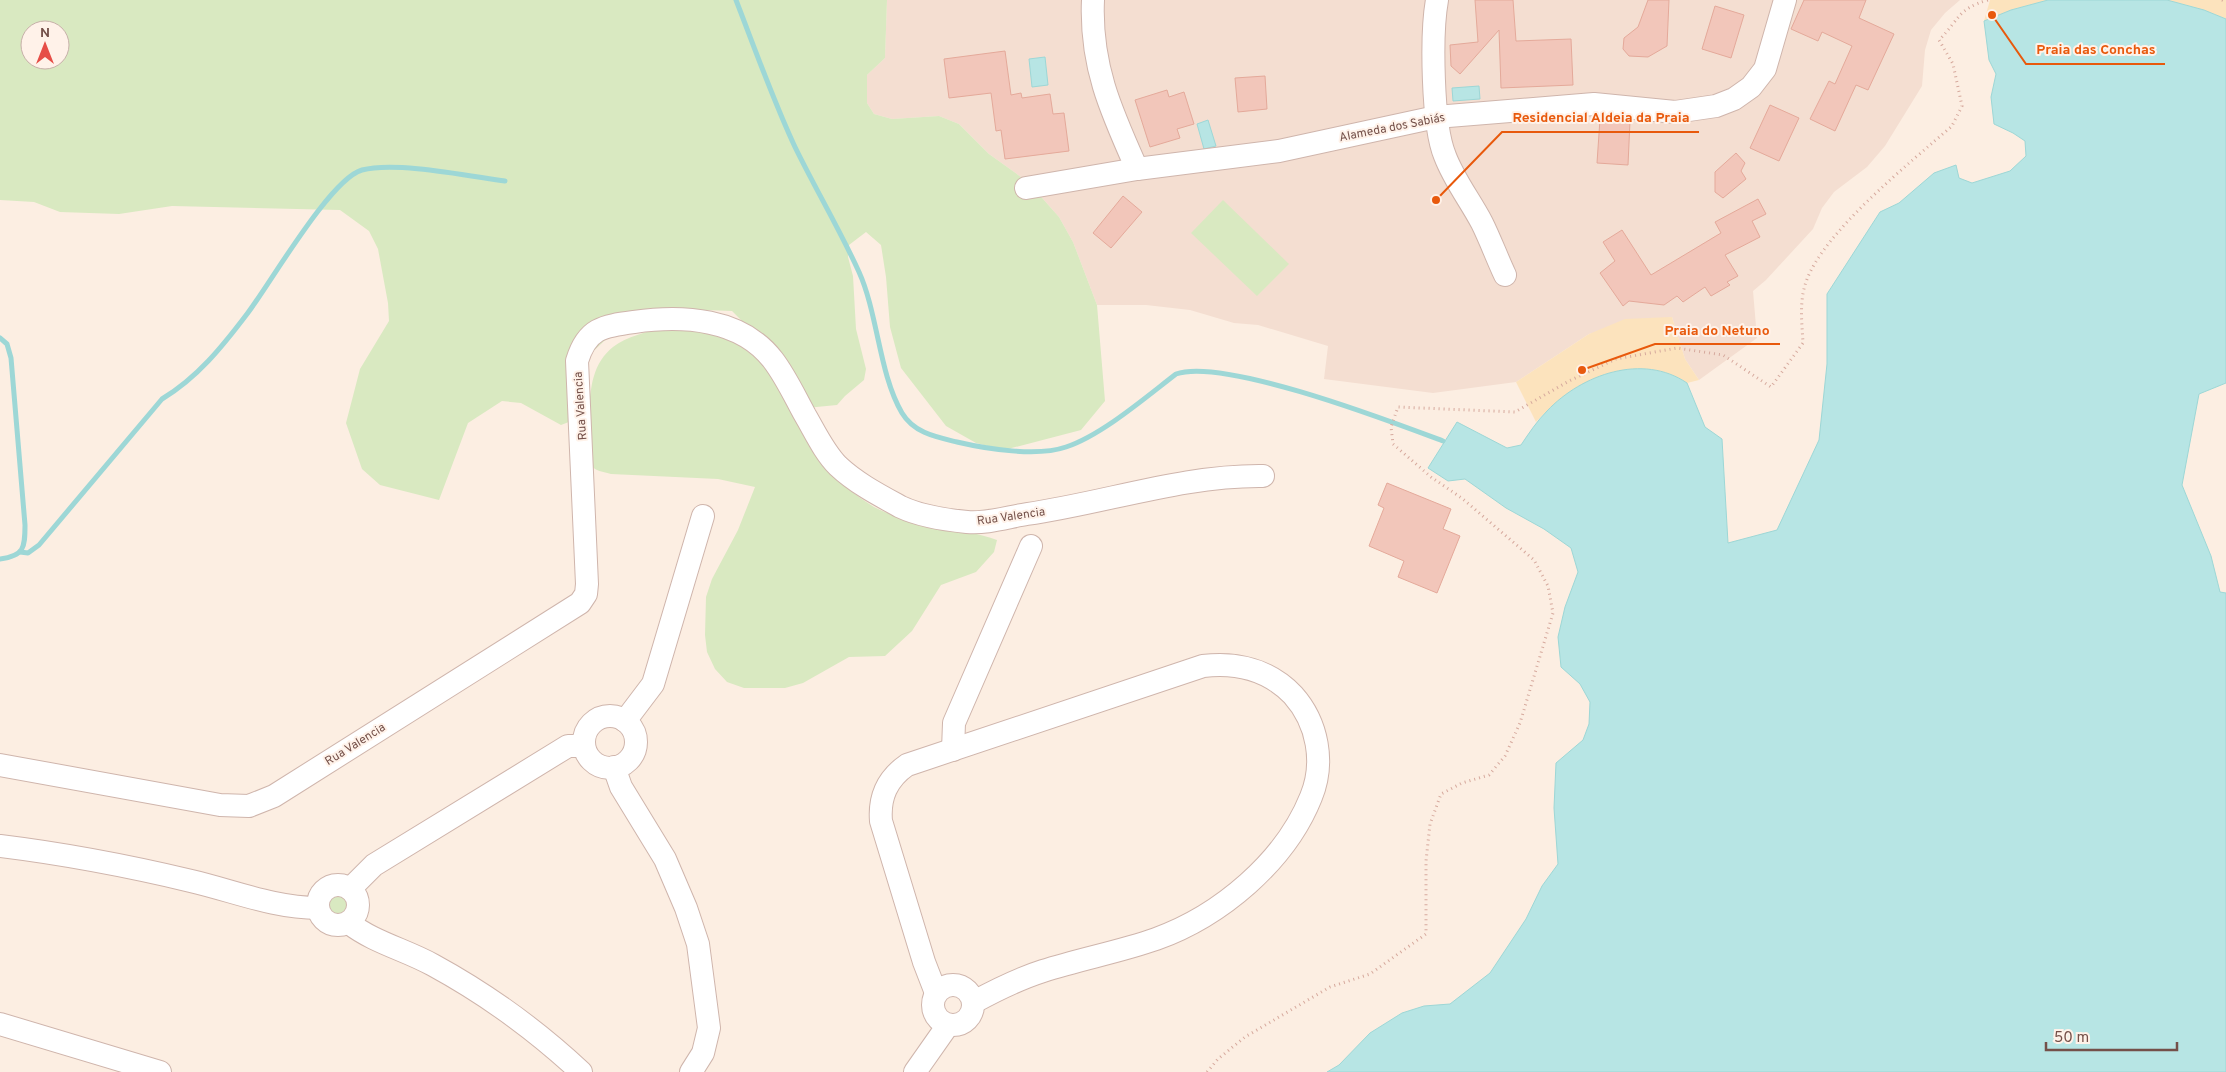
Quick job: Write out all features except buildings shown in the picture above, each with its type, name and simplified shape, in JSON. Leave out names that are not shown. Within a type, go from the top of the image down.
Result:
[{"type":"street","points":[[1093,0],[1093,39],[1102,85],[1137,169]]},
{"type":"street","points":[[1437,0],[1434,18],[1436,117],[1447,161],[1453,176],[1482,222],[1505,275]]},
{"type":"street","name":"Alameda dos Sabiás","points":[[1026,188],[1137,169],[1279,151],[1436,117],[1594,104],[1675,112],[1716,106],[1734,99],[1751,87],[1765,69],[1785,0]]},
{"type":"street","name":"Rua Valencia","points":[[0,766],[220,805],[249,806],[274,796],[580,603],[586,594],[588,584],[577,361],[581,347],[589,336],[604,326],[639,321],[691,320],[714,322],[737,331],[760,346],[773,360],[819,439],[837,465],[870,490],[905,508],[932,516],[969,522],[1052,510],[1232,476],[1263,476]]},
{"type":"street","points":[[626,721],[652,684],[703,516]]},
{"type":"street","points":[[953,750],[954,723],[1031,546]]},
{"type":"street","points":[[936,993],[924,962],[880,811],[884,792],[899,771],[907,765],[1203,666],[1218,664],[1234,665],[1263,673],[1288,690],[1298,702],[1313,728],[1319,759],[1314,790],[1296,826],[1265,866],[1226,901],[1180,929],[1155,940],[1042,971],[1018,980],[974,1002]]},
{"type":"street","points":[[606,716],[626,721],[632,728],[636,738],[635,748],[627,760],[614,767],[604,767],[594,762],[584,746],[587,731],[596,720],[606,716]]},
{"type":"street","points":[[350,889],[374,865],[568,746],[584,746]]},
{"type":"street","points":[[614,767],[621,788],[665,859],[698,944],[709,1028],[703,1053],[691,1072]]},
{"type":"street","points":[[0,846],[91,860],[196,882],[293,908],[318,908]]},
{"type":"street","points":[[349,923],[358,910],[358,902],[350,889],[335,885],[327,888],[318,900],[320,916],[333,925],[349,923],[366,935],[431,964],[492,1000],[546,1040],[581,1072]]},
{"type":"street","points":[[958,985],[971,995],[974,1002],[973,1010],[964,1023],[948,1026],[936,1016],[933,1000],[936,993],[942,988],[958,985]]},
{"type":"street","points":[[0,1024],[160,1072]]},
{"type":"street","points":[[915,1072],[948,1026]]},
{"type":"path","points":[[1207,1072],[1218,1059],[1245,1037],[1330,987],[1370,974],[1426,934],[1426,861],[1430,824],[1441,794],[1462,782],[1489,775],[1505,756],[1520,723],[1553,613],[1548,586],[1534,560],[1464,499],[1432,477],[1394,444],[1391,427],[1398,406],[1515,412],[1569,381],[1616,359],[1677,348],[1723,355],[1771,386],[1803,343],[1800,310],[1806,282],[1821,254],[1846,224],[1952,126],[1962,106],[1953,64],[1939,40],[1951,28],[1960,13],[1974,4],[1988,0]]},
{"type":"path","points":[[2222,0],[2226,2]]},
{"type":"shaded area","points":[[887,0],[1960,0],[1945,13],[1931,30],[1925,50],[1922,86],[1885,146],[1867,167],[1834,192],[1822,208],[1813,229],[1766,280],[1753,291],[1757,338],[1699,380],[1685,359],[1672,317],[1589,334],[1516,382],[1433,393],[1324,379],[1328,346],[1258,325],[1234,323],[1190,310],[1146,305],[1097,305],[1073,242],[1059,217],[1028,182],[989,154],[959,124],[939,116],[892,119],[874,114],[867,103],[867,75],[885,58]]},
{"type":"green space","points":[[0,0],[887,0],[885,58],[867,75],[867,103],[874,114],[892,119],[939,116],[959,124],[989,154],[1028,182],[1059,217],[1073,242],[1097,305],[1105,401],[1081,430],[1004,450],[976,443],[946,426],[901,368],[890,327],[881,245],[866,232],[849,245],[848,257],[853,276],[856,329],[866,369],[864,380],[837,405],[806,408],[770,349],[732,311],[651,308],[635,312],[585,359],[574,420],[561,425],[521,403],[502,401],[468,423],[439,500],[380,485],[362,469],[346,423],[360,369],[389,321],[388,303],[378,249],[369,231],[340,210],[172,206],[119,214],[60,212],[34,202],[0,200]]},
{"type":"green space","points":[[1223,200],[1289,264],[1257,296],[1191,233]]},
{"type":"green space","points":[[663,328],[701,329],[735,342],[763,363],[846,487],[874,507],[903,518],[997,540],[994,552],[976,572],[941,585],[912,631],[885,656],[849,657],[803,683],[785,688],[744,688],[727,682],[715,669],[707,652],[705,635],[706,597],[712,579],[738,530],[755,487],[718,479],[611,474],[594,468],[588,458],[587,435],[590,394],[599,364],[613,347],[624,340]]},
{"type":"green space","points":[[338,893],[347,896],[350,905],[347,914],[338,917],[329,914],[326,905],[329,896]]},
{"type":"sand","points":[[1990,0],[2048,0],[2011,10],[1984,21]]},
{"type":"sand","points":[[2167,0],[2226,0],[2226,19],[2204,10]]},
{"type":"sand","points":[[1672,317],[1685,359],[1699,380],[1687,383],[1667,373],[1647,369],[1606,374],[1568,394],[1536,422],[1516,382],[1589,334],[1625,319]]},
{"type":"water","points":[[2048,0],[2167,0],[2204,10],[2226,19],[2226,383],[2199,394],[2182,485],[2211,556],[2220,592],[2226,593],[2226,1072],[1327,1072],[1339,1065],[1370,1033],[1402,1013],[1424,1006],[1450,1004],[1490,973],[1526,919],[1542,886],[1558,864],[1554,808],[1556,763],[1583,740],[1589,724],[1590,702],[1580,684],[1561,667],[1558,637],[1565,607],[1578,572],[1571,548],[1544,529],[1506,508],[1465,479],[1448,481],[1428,468],[1457,422],[1507,448],[1521,445],[1540,419],[1561,398],[1595,378],[1633,369],[1670,374],[1687,383],[1705,427],[1722,439],[1728,543],[1777,530],[1819,440],[1827,364],[1827,294],[1880,212],[1899,203],[1934,173],[1956,165],[1959,178],[1972,183],[2010,171],[2026,156],[2025,141],[1994,124],[1991,97],[1996,74],[1989,60],[1984,21],[2011,10]]},
{"type":"water","points":[[1045,57],[1048,85],[1032,87],[1029,59]]},
{"type":"water","points":[[1479,86],[1480,99],[1453,101],[1452,88]]},
{"type":"water","points":[[1208,120],[1216,146],[1204,149],[1197,124]]},
{"type":"waterway","points":[[736,0],[787,129],[859,272],[894,397],[907,420],[919,430],[969,445],[1027,452],[1054,450],[1080,441],[1109,425],[1176,374],[1199,371],[1268,383],[1308,394],[1443,441]]},
{"type":"waterway","points":[[20,552],[28,553],[39,545],[162,399],[187,382],[218,350],[247,314],[301,234],[334,192],[349,178],[362,170],[393,167],[432,170],[505,181]]},
{"type":"waterway","points":[[0,338],[7,344],[11,358],[25,525],[22,550],[14,556],[0,559]]},
{"type":"place","name":"Praia das Conchas","points":[[1992,15]]},
{"type":"place","name":"Residencial Aldeia da Praia","points":[[1436,200]]},
{"type":"place","name":"Praia do Netuno","points":[[1582,370]]}]
